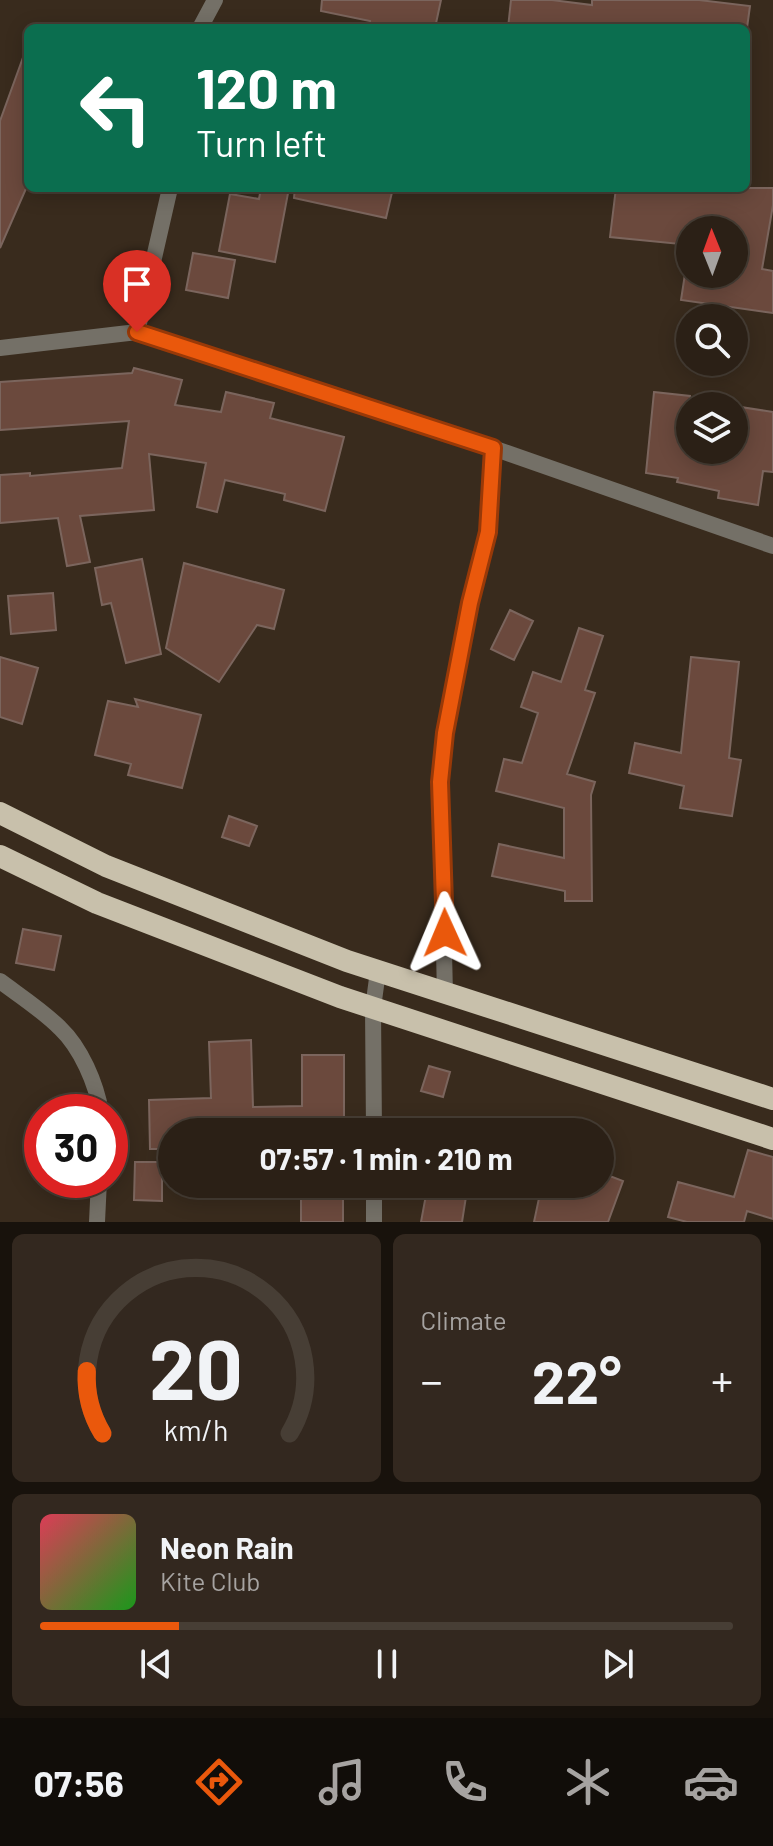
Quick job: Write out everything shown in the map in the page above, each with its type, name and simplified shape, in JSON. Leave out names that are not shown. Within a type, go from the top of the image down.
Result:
[{"type":"highway","points":[[0,813],[106,866],[378,971],[773,1099]]},
{"type":"highway","points":[[0,856],[97,903],[373,1008],[773,1139]]},
{"type":"street","points":[[202,24],[215,0]]},
{"type":"street","points":[[137,332],[169,192]]},
{"type":"street","points":[[0,348],[137,332],[493,448],[773,546]]},
{"type":"street","points":[[445,994],[440,782],[445,733],[470,603],[488,532],[493,448]]},
{"type":"street","points":[[374,1118],[373,1008],[378,971]]},
{"type":"street","points":[[0,981],[62,1029],[82,1059],[98,1094]]},
{"type":"street","points":[[97,1222],[98,1198]]},
{"type":"street","points":[[374,1198],[374,1222]]},
{"type":"building","points":[[322,0],[441,0],[436,24],[370,24],[370,21],[321,11]]},
{"type":"building","points":[[511,0],[552,0],[592,5],[592,0],[699,0],[750,6],[748,24],[508,24]]},
{"type":"building","points":[[24,55],[24,192],[0,248],[0,121]]},
{"type":"building","points":[[750,188],[773,188],[762,269],[773,271],[773,313],[748,309],[748,304],[681,300],[683,288],[748,288],[748,216],[676,216],[676,244],[610,237],[616,192],[750,192]]},
{"type":"building","points":[[260,192],[288,192],[275,262],[219,251],[230,194],[259,199]]},
{"type":"building","points":[[295,192],[392,192],[386,218],[294,198]]},
{"type":"building","points":[[193,253],[235,260],[228,298],[186,290]]},
{"type":"building","points":[[134,368],[182,380],[175,405],[221,412],[226,392],[274,403],[270,418],[344,437],[325,511],[284,500],[285,494],[225,480],[217,512],[197,507],[206,463],[149,454],[154,510],[80,516],[90,562],[67,566],[58,518],[0,523],[0,475],[30,473],[30,476],[122,468],[129,421],[0,430],[0,382],[132,373]]},
{"type":"building","points":[[654,392],[676,394],[676,464],[748,464],[748,408],[773,412],[773,472],[763,471],[758,505],[718,498],[719,491],[677,482],[678,478],[646,473]]},
{"type":"building","points":[[142,559],[161,654],[126,663],[111,603],[102,605],[95,568]]},
{"type":"building","points":[[184,563],[284,590],[274,629],[257,625],[219,682],[166,648]]},
{"type":"building","points":[[53,593],[56,630],[11,634],[8,596]]},
{"type":"building","points":[[510,610],[533,621],[514,660],[491,649]]},
{"type":"building","points":[[579,628],[603,636],[585,690],[595,693],[567,774],[595,782],[591,795],[592,901],[565,901],[565,891],[492,876],[499,844],[564,858],[564,808],[496,791],[504,759],[522,763],[538,713],[521,707],[533,672],[561,682]]},
{"type":"building","points":[[0,657],[38,668],[22,724],[0,717]]},
{"type":"building","points":[[691,657],[739,662],[729,758],[741,760],[732,816],[680,808],[684,786],[629,773],[635,743],[681,753]]},
{"type":"building","points":[[135,699],[201,715],[182,788],[128,775],[131,764],[95,755],[108,701],[138,707]]},
{"type":"building","points":[[229,816],[257,826],[249,846],[222,837]]},
{"type":"building","points":[[23,929],[61,936],[54,970],[16,963]]},
{"type":"building","points":[[251,1040],[253,1107],[302,1106],[302,1055],[344,1055],[344,1118],[158,1118],[158,1149],[150,1149],[149,1100],[211,1098],[209,1042]]},
{"type":"building","points":[[429,1066],[450,1072],[443,1097],[421,1091]]},
{"type":"building","points":[[748,1150],[773,1157],[773,1219],[747,1211],[744,1222],[687,1222],[668,1217],[678,1182],[734,1197]]},
{"type":"building","points":[[135,1162],[158,1162],[158,1198],[162,1201],[134,1200]]},
{"type":"building","points":[[614,1178],[623,1181],[608,1222],[534,1222],[539,1198],[614,1198]]},
{"type":"building","points":[[301,1198],[343,1198],[343,1222],[301,1222]]},
{"type":"building","points":[[425,1198],[466,1198],[462,1222],[421,1222]]},
{"type":"route","points":[[137,332],[493,448],[488,532],[470,603],[445,733],[440,782],[445,933]]}]
